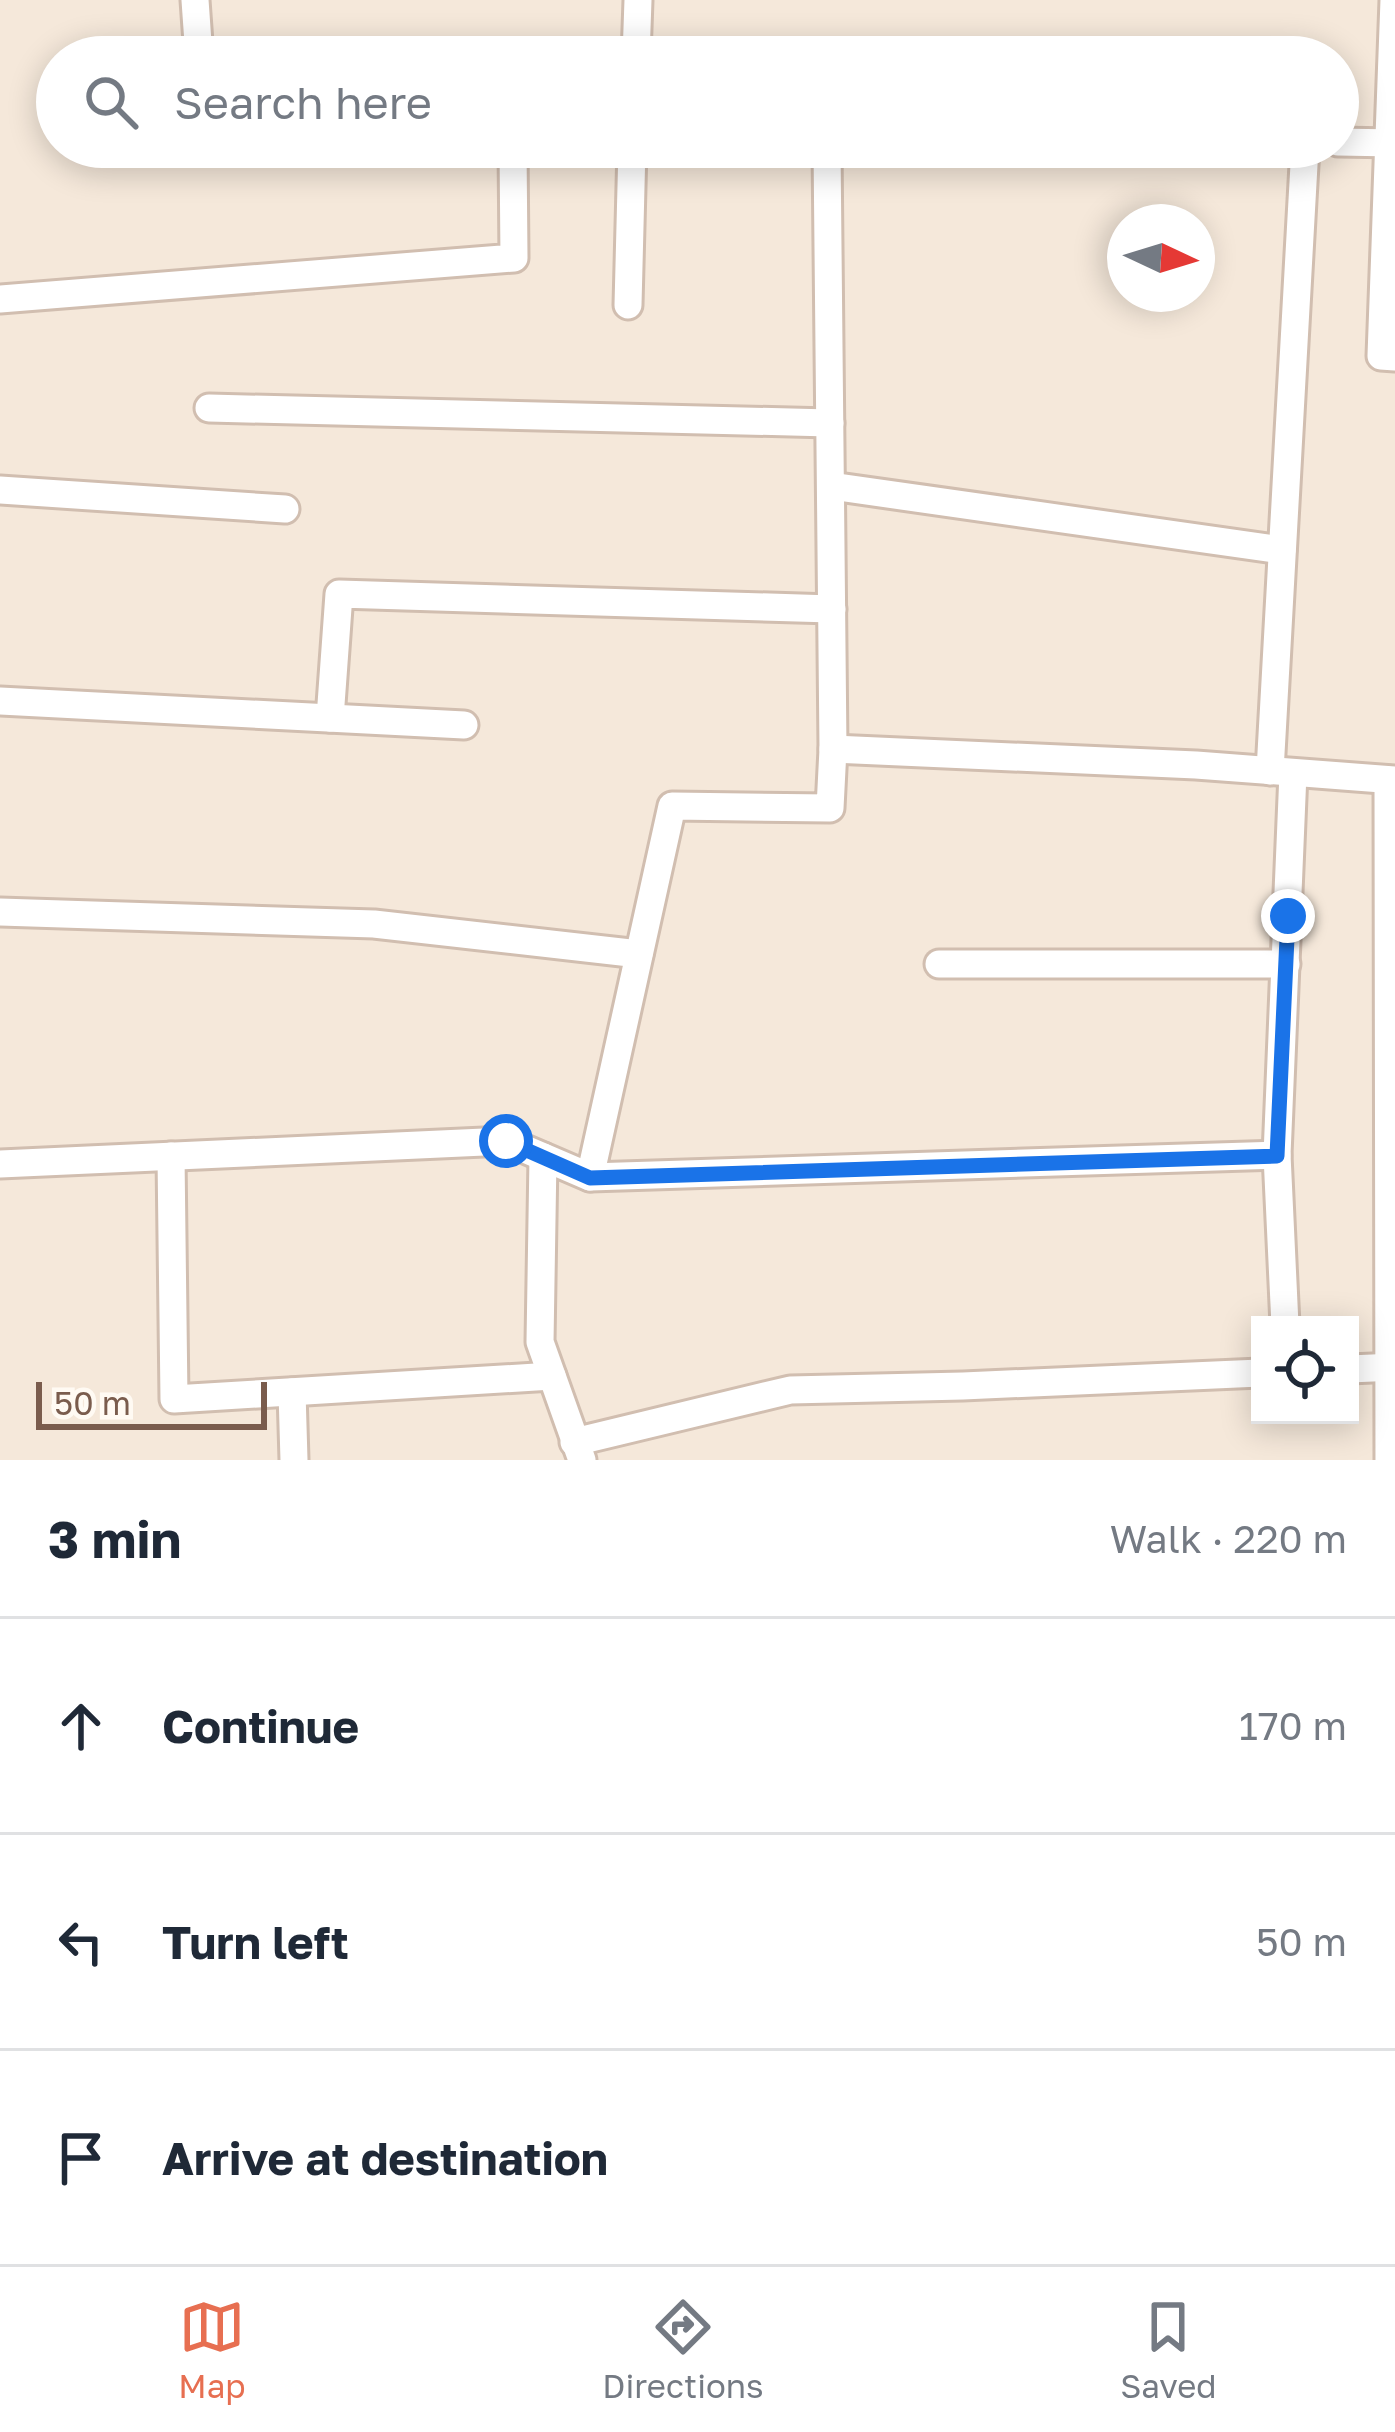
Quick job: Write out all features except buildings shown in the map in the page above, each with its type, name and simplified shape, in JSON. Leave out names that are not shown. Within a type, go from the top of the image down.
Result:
[{"type":"street","points":[[195,0],[198,36]]},
{"type":"street","points":[[637,36],[638,0]]},
{"type":"street","points":[[1394,0],[1382,356],[1395,357]]},
{"type":"street","points":[[1359,142],[1392,143]]},
{"type":"street","points":[[0,299],[514,258],[513,168]]},
{"type":"street","points":[[628,305],[631,168]]},
{"type":"street","points":[[590,1178],[672,806],[830,808],[827,168]]},
{"type":"street","points":[[1285,1316],[1277,1156],[1286,964],[1282,550],[1303,168]]},
{"type":"street","points":[[209,408],[830,423]]},
{"type":"street","points":[[830,486],[1282,550]]},
{"type":"street","points":[[0,490],[285,509]]},
{"type":"street","points":[[330,718],[339,594],[832,609]]},
{"type":"street","points":[[0,701],[464,725]]},
{"type":"street","points":[[833,749],[1391,780],[1389,1460]]},
{"type":"street","points":[[0,912],[374,924],[639,954]]},
{"type":"street","points":[[939,964],[1286,964]]},
{"type":"street","points":[[0,1164],[506,1141],[590,1178],[1277,1156]]},
{"type":"street","points":[[171,1156],[174,1399],[552,1376]]},
{"type":"street","points":[[543,1156],[540,1342],[578,1451],[790,1390],[1251,1372]]},
{"type":"street","points":[[1359,1369],[1392,1367]]},
{"type":"street","points":[[292,1392],[294,1460]]},
{"type":"shaded area","points":[[0,0],[1395,0],[1395,1460],[0,1460]]},
{"type":"route","points":[[506,1141],[590,1178],[1277,1156],[1288,916]]}]
